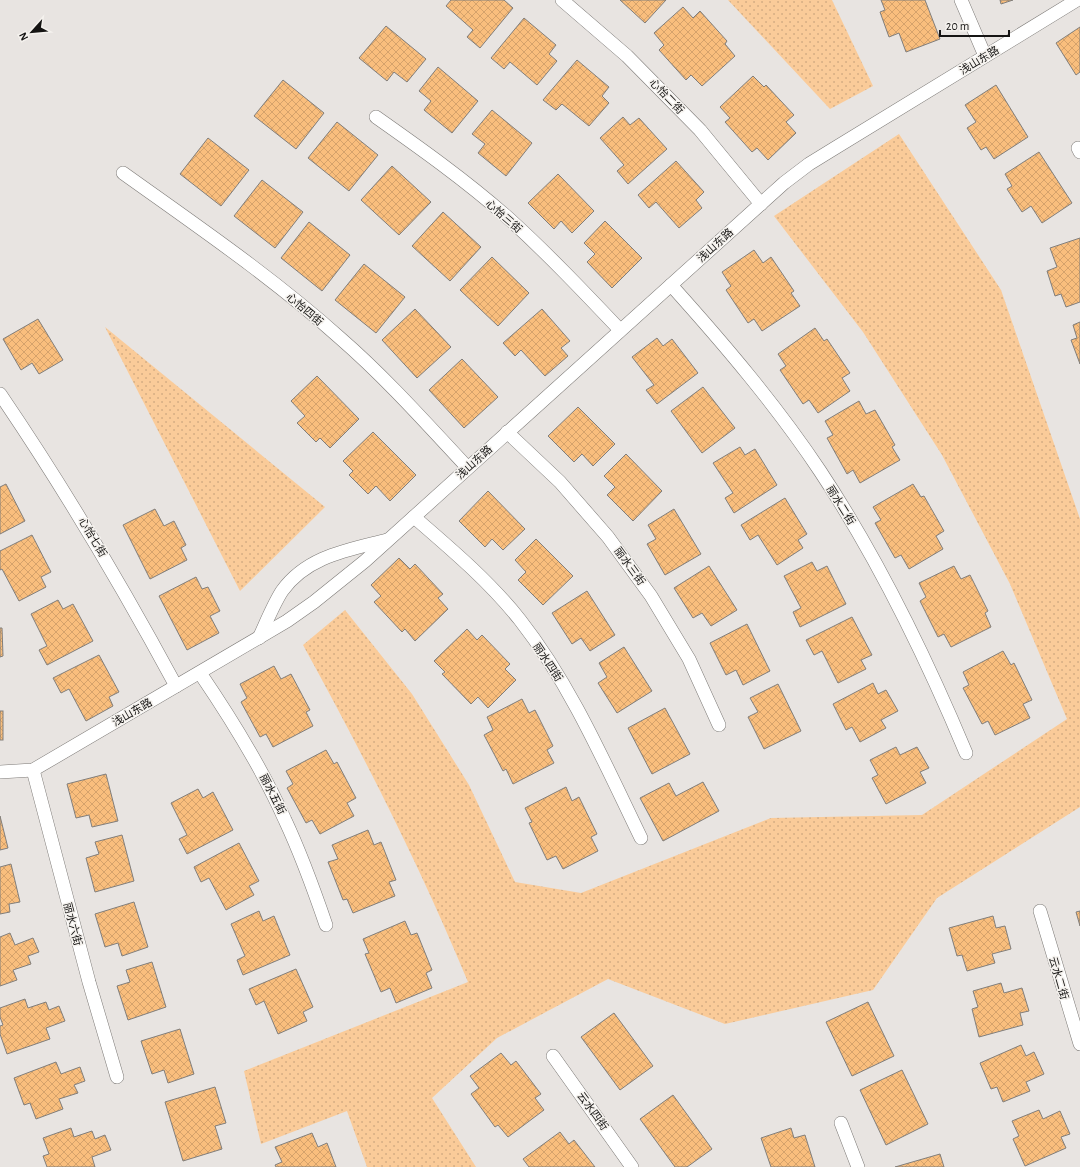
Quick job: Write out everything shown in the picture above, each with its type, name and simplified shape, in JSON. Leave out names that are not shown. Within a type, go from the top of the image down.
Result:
[{"type":"lane","name":"心怡二街","points":[[562,0],[627,56],[700,130],[761,204]]},
{"type":"lane","points":[[961,0],[985,56]]},
{"type":"lane","name":"浅山东路","points":[[0,772],[33,770],[259,638],[314,602],[345,578],[761,204],[809,164],[1077,0]]},
{"type":"lane","name":"心怡三街","points":[[376,117],[442,164],[505,216],[564,271],[620,330]]},
{"type":"lane","name":"心怡四街","points":[[123,173],[271,280],[340,338],[406,400],[467,468]]},
{"type":"lane","name":"丽水二街","points":[[671,285],[724,344],[773,406],[824,478],[862,538],[901,608],[935,679],[966,753]]},
{"type":"lane","name":"心怡七街","points":[[0,394],[85,524],[132,604],[176,686]]},
{"type":"lane","name":"丽水三街","points":[[507,432],[560,482],[608,537],[643,584],[688,658],[719,725]]},
{"type":"lane","name":"丽水四街","points":[[414,516],[470,565],[520,620],[562,682],[641,838]]},
{"type":"lane","name":"浅山东路","points":[[259,638],[282,593],[292,579],[305,568],[325,557],[389,539]]},
{"type":"lane","name":"丽水五街","points":[[200,673],[235,726],[260,769],[285,820],[307,872],[326,925]]},
{"type":"lane","name":"丽水六街","points":[[33,770],[83,961],[117,1077]]},
{"type":"lane","name":"云水二街","points":[[1040,911],[1080,1044]]},
{"type":"lane","name":"云水四街","points":[[553,1056],[632,1167]]},
{"type":"lane","points":[[841,1123],[858,1167]]},
{"type":"shaded area","points":[[728,0],[832,0],[873,86],[830,109]]},
{"type":"shaded area","points":[[899,134],[1001,290],[1080,519],[1080,807],[937,898],[873,990],[725,1024],[608,979],[497,1038],[432,1098],[476,1167],[367,1167],[347,1111],[261,1144],[244,1071],[468,982],[411,854],[348,728],[303,645],[345,610],[412,694],[469,785],[515,882],[581,893],[771,818],[922,815],[1067,719],[1010,584],[942,455],[863,332],[774,216]]},
{"type":"shaded area","points":[[105,327],[325,507],[240,591]]},
{"type":"building","points":[[451,0],[504,0],[513,8],[480,48],[467,37],[473,30],[446,6]]},
{"type":"building","points":[[620,0],[666,0],[645,23]]},
{"type":"building","points":[[881,0],[925,0],[940,39],[906,52],[899,33],[889,37],[880,12],[885,10]]},
{"type":"building","points":[[1000,0],[1013,0],[1001,4]]},
{"type":"building","points":[[683,7],[693,18],[700,11],[727,41],[725,44],[735,56],[702,86],[691,75],[686,80],[659,50],[664,45],[654,33]]},
{"type":"building","points":[[524,18],[556,45],[549,54],[557,61],[537,85],[510,62],[504,69],[491,58]]},
{"type":"building","points":[[386,26],[426,59],[407,82],[394,72],[387,81],[359,58]]},
{"type":"building","points":[[1080,27],[1080,72],[1076,75],[1056,43]]},
{"type":"building","points":[[577,60],[609,87],[602,96],[609,103],[589,126],[562,104],[556,110],[543,100]]},
{"type":"building","points":[[438,67],[478,101],[452,133],[424,110],[431,101],[419,91]]},
{"type":"building","points":[[753,76],[764,87],[766,85],[794,115],[786,122],[796,133],[768,160],[757,148],[752,152],[725,122],[730,118],[720,107]]},
{"type":"building","points":[[283,80],[324,113],[296,149],[254,116]]},
{"type":"building","points":[[996,85],[1028,137],[994,159],[986,147],[981,150],[967,128],[976,122],[965,105]]},
{"type":"building","points":[[492,110],[532,143],[506,176],[478,153],[485,144],[472,134]]},
{"type":"building","points":[[623,117],[630,125],[639,118],[667,149],[628,184],[617,171],[624,165],[600,138]]},
{"type":"building","points":[[337,122],[378,155],[349,191],[308,158]]},
{"type":"building","points":[[208,138],[249,170],[221,206],[180,174]]},
{"type":"building","points":[[1039,152],[1072,203],[1042,223],[1031,206],[1022,212],[1007,189],[1012,186],[1005,174]]},
{"type":"building","points":[[676,161],[704,192],[696,200],[702,208],[679,228],[656,202],[649,208],[638,195]]},
{"type":"building","points":[[392,166],[431,202],[399,235],[361,200]]},
{"type":"building","points":[[558,174],[594,211],[572,233],[561,221],[554,229],[528,203]]},
{"type":"building","points":[[262,180],[303,212],[275,248],[234,216]]},
{"type":"building","points":[[443,212],[481,247],[450,281],[412,246]]},
{"type":"building","points":[[605,221],[642,258],[612,288],[587,262],[595,254],[584,243]]},
{"type":"building","points":[[309,222],[350,255],[322,291],[281,258]]},
{"type":"building","points":[[1080,238],[1080,302],[1066,307],[1061,294],[1055,296],[1047,271],[1057,267],[1050,248]]},
{"type":"building","points":[[754,250],[763,263],[771,257],[794,291],[791,293],[800,306],[762,331],[754,319],[748,323],[726,290],[731,286],[722,272]]},
{"type":"building","points":[[492,257],[529,293],[498,326],[460,290]]},
{"type":"building","points":[[364,264],[405,297],[376,333],[335,300]]},
{"type":"building","points":[[415,309],[451,347],[417,378],[382,340]]},
{"type":"building","points":[[542,309],[570,341],[561,348],[568,356],[545,376],[521,350],[515,356],[503,343]]},
{"type":"building","points":[[38,319],[63,360],[39,374],[32,363],[21,370],[3,339]]},
{"type":"building","points":[[1080,322],[1080,364],[1071,340],[1077,338],[1073,325]]},
{"type":"building","points":[[815,328],[824,341],[827,339],[850,373],[842,378],[850,391],[818,413],[809,400],[803,404],[780,370],[786,366],[778,354]]},
{"type":"building","points":[[657,338],[663,346],[672,339],[698,373],[657,404],[646,390],[654,385],[632,357]]},
{"type":"building","points":[[462,359],[498,397],[464,428],[429,390]]},
{"type":"building","points":[[317,376],[359,419],[330,448],[320,438],[316,442],[297,423],[305,416],[291,401]]},
{"type":"building","points":[[703,387],[735,428],[702,453],[671,411]]},
{"type":"building","points":[[859,401],[866,414],[875,410],[895,445],[892,447],[900,460],[860,483],[853,470],[847,474],[827,438],[833,435],[825,421]]},
{"type":"building","points":[[578,407],[615,444],[593,466],[582,454],[574,462],[548,436]]},
{"type":"building","points":[[373,432],[416,475],[390,501],[376,486],[368,494],[349,475],[353,471],[343,461]]},
{"type":"building","points":[[740,447],[745,455],[755,449],[777,485],[734,513],[725,498],[733,493],[713,463]]},
{"type":"building","points":[[626,454],[662,491],[633,521],[607,495],[615,487],[604,476]]},
{"type":"building","points":[[6,484],[25,521],[0,534],[0,487]]},
{"type":"building","points":[[913,484],[921,497],[924,496],[944,531],[936,536],[943,549],[909,569],[901,555],[895,558],[875,523],[881,520],[873,507]]},
{"type":"building","points":[[488,491],[525,529],[503,550],[492,539],[485,547],[459,521]]},
{"type":"building","points":[[785,498],[807,534],[798,540],[803,548],[777,565],[758,535],[750,540],[741,525]]},
{"type":"building","points":[[155,509],[164,526],[174,521],[186,545],[181,548],[187,560],[150,579],[123,525]]},
{"type":"building","points":[[674,509],[701,554],[665,575],[647,544],[656,539],[648,525]]},
{"type":"building","points":[[32,535],[51,572],[41,577],[46,587],[19,601],[2,569],[0,570],[0,551]]},
{"type":"building","points":[[536,539],[573,576],[543,605],[518,580],[526,572],[515,560]]},
{"type":"building","points":[[399,558],[410,569],[415,564],[443,594],[438,598],[448,609],[415,641],[405,629],[402,632],[374,602],[381,596],[371,585]]},
{"type":"building","points":[[812,562],[817,571],[827,566],[846,604],[800,627],[793,612],[801,608],[784,576]]},
{"type":"building","points":[[709,566],[737,610],[711,626],[702,613],[693,618],[674,588]]},
{"type":"building","points":[[954,566],[961,579],[970,575],[988,611],[985,613],[991,627],[951,647],[944,634],[938,637],[920,601],[926,597],[919,583]]},
{"type":"building","points":[[196,577],[202,589],[208,587],[220,611],[210,616],[219,633],[187,650],[159,596]]},
{"type":"building","points":[[587,591],[615,635],[590,651],[581,638],[572,644],[552,613]]},
{"type":"building","points":[[58,600],[63,609],[73,604],[93,641],[47,665],[39,650],[47,646],[31,614]]},
{"type":"building","points":[[852,617],[872,655],[861,660],[866,669],[838,683],[822,651],[814,655],[806,640]]},
{"type":"building","points":[[747,624],[770,671],[743,685],[736,670],[726,675],[710,643]]},
{"type":"building","points":[[0,628],[2,628],[3,656],[0,657]]},
{"type":"building","points":[[467,629],[477,640],[482,635],[510,664],[505,669],[516,680],[488,708],[478,697],[471,704],[442,674],[445,672],[434,661]]},
{"type":"building","points":[[624,647],[652,691],[617,713],[598,683],[607,677],[599,663]]},
{"type":"building","points":[[1003,651],[1011,665],[1014,663],[1032,700],[1023,704],[1030,718],[995,735],[988,721],[982,724],[963,688],[969,685],[963,672]]},
{"type":"building","points":[[99,655],[119,692],[109,697],[113,706],[86,721],[69,689],[61,693],[53,678]]},
{"type":"building","points":[[274,666],[281,679],[291,674],[310,710],[306,712],[313,726],[273,747],[266,734],[260,737],[241,702],[247,698],[240,684]]},
{"type":"building","points":[[873,683],[878,694],[886,690],[898,711],[881,720],[886,728],[860,742],[852,727],[846,730],[833,704]]},
{"type":"building","points":[[778,684],[801,731],[764,749],[748,717],[758,712],[750,698]]},
{"type":"building","points":[[522,699],[529,713],[535,710],[553,746],[547,750],[554,763],[513,784],[506,769],[503,771],[484,735],[493,730],[487,717]]},
{"type":"building","points":[[665,708],[690,754],[652,774],[628,728]]},
{"type":"building","points":[[0,711],[3,711],[3,740],[0,740]]},
{"type":"building","points":[[896,747],[900,755],[917,747],[929,768],[920,772],[926,783],[886,804],[872,778],[878,775],[870,760]]},
{"type":"building","points":[[326,750],[334,764],[337,762],[356,798],[347,803],[354,816],[320,834],[312,820],[306,823],[287,788],[293,784],[286,771]]},
{"type":"building","points":[[106,774],[118,821],[92,827],[89,815],[76,818],[67,784]]},
{"type":"building","points":[[703,782],[719,811],[663,841],[640,798],[669,783],[676,796]]},
{"type":"building","points":[[566,787],[572,801],[579,797],[597,834],[591,837],[598,851],[563,869],[556,856],[547,860],[529,823],[532,822],[525,808]]},
{"type":"building","points":[[198,789],[203,798],[213,792],[233,830],[187,854],[179,839],[187,835],[171,803]]},
{"type":"building","points":[[0,816],[8,848],[0,850]]},
{"type":"building","points":[[368,830],[374,845],[381,842],[396,880],[389,882],[395,896],[353,913],[347,899],[343,900],[328,862],[338,859],[332,845]]},
{"type":"building","points":[[122,835],[134,881],[95,892],[86,858],[99,854],[95,842]]},
{"type":"building","points":[[239,843],[259,881],[249,886],[254,895],[226,910],[209,878],[201,882],[194,867]]},
{"type":"building","points":[[11,864],[20,902],[9,904],[10,912],[0,914],[0,867]]},
{"type":"building","points":[[134,902],[148,947],[122,956],[118,943],[105,947],[95,914]]},
{"type":"building","points":[[259,911],[263,921],[274,916],[290,955],[243,975],[237,960],[245,956],[231,924]]},
{"type":"building","points":[[1080,911],[1080,926],[1076,912]]},
{"type":"building","points":[[993,916],[996,928],[1005,926],[1011,949],[992,954],[995,963],[967,971],[962,955],[957,956],[949,928]]},
{"type":"building","points":[[405,921],[411,935],[417,933],[432,970],[426,973],[432,988],[396,1003],[390,988],[381,992],[365,954],[369,953],[363,939]]},
{"type":"building","points":[[10,933],[15,945],[33,938],[39,952],[28,956],[31,964],[13,970],[17,980],[0,986],[0,937]]},
{"type":"building","points":[[152,962],[166,1007],[128,1020],[117,986],[130,982],[126,970]]},
{"type":"building","points":[[296,969],[313,1007],[303,1012],[307,1021],[278,1034],[264,1001],[256,1005],[249,989]]},
{"type":"building","points":[[1001,983],[1004,993],[1022,988],[1029,1011],[1020,1013],[1023,1025],[979,1037],[972,1009],[978,1007],[973,991]]},
{"type":"building","points":[[25,999],[28,1008],[46,1002],[49,1010],[59,1006],[65,1021],[46,1028],[50,1039],[7,1054],[0,1034],[0,1026],[3,1025],[0,1017],[0,1008]]},
{"type":"building","points":[[868,1002],[894,1056],[852,1076],[826,1022]]},
{"type":"building","points":[[614,1013],[653,1066],[620,1090],[581,1037]]},
{"type":"building","points":[[180,1029],[194,1074],[168,1083],[164,1070],[152,1074],[141,1041]]},
{"type":"building","points":[[1021,1045],[1026,1056],[1034,1052],[1044,1074],[1026,1082],[1030,1091],[1003,1102],[997,1087],[991,1089],[980,1063]]},
{"type":"building","points":[[501,1053],[511,1065],[516,1061],[541,1094],[535,1098],[544,1110],[508,1137],[498,1125],[495,1127],[471,1094],[479,1088],[470,1076]]},
{"type":"building","points":[[56,1062],[61,1074],[80,1067],[85,1081],[74,1085],[78,1093],[59,1099],[63,1109],[36,1119],[30,1103],[24,1105],[14,1078]]},
{"type":"building","points":[[902,1070],[928,1124],[886,1145],[860,1090]]},
{"type":"building","points":[[215,1087],[226,1123],[215,1126],[222,1149],[183,1161],[165,1102]]},
{"type":"building","points":[[673,1095],[712,1149],[687,1167],[675,1167],[640,1119]]},
{"type":"building","points":[[1039,1110],[1043,1119],[1060,1111],[1070,1134],[1061,1137],[1066,1148],[1025,1166],[1013,1139],[1019,1136],[1012,1121]]},
{"type":"building","points":[[71,1128],[74,1137],[92,1131],[95,1139],[105,1135],[111,1150],[92,1157],[95,1167],[47,1167],[43,1156],[49,1154],[43,1138]]},
{"type":"building","points":[[791,1128],[794,1138],[805,1135],[815,1167],[771,1167],[761,1138]]},
{"type":"building","points":[[560,1132],[569,1144],[574,1140],[595,1167],[529,1167],[523,1159]]},
{"type":"building","points":[[312,1133],[318,1147],[327,1143],[336,1167],[276,1167],[275,1165],[282,1162],[275,1147]]},
{"type":"building","points":[[940,1154],[944,1167],[895,1167]]}]
